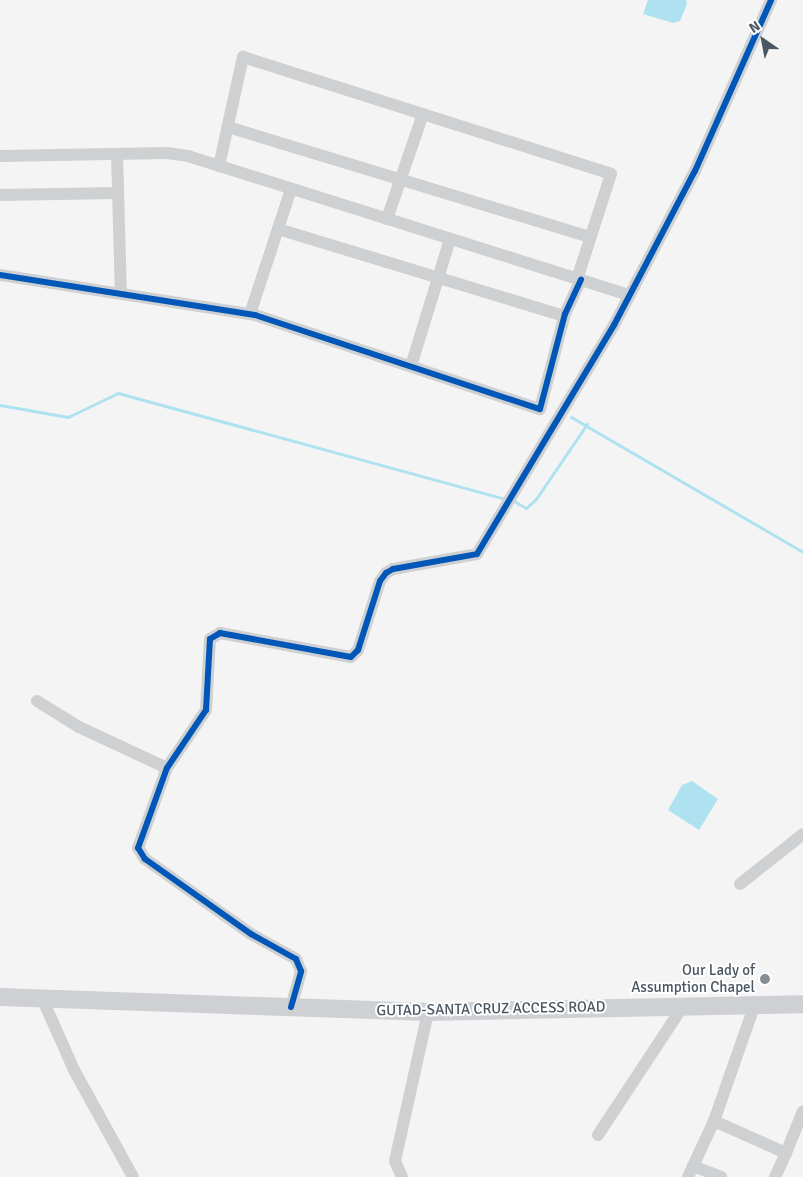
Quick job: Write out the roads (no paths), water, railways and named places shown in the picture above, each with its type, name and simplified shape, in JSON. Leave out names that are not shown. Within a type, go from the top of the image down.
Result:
[{"type":"main road","name":"GUTAD-SANTA CRUZ ACCESS ROAD","points":[[0,997],[428,1012],[803,1004]]},
{"type":"street","points":[[291,1007],[301,971],[296,959],[251,934],[145,859],[138,848],[166,768],[206,710],[208,643],[213,636],[220,633],[351,657],[358,650],[380,581],[386,573],[393,569],[473,556],[506,508],[592,366],[695,171],[771,0]]},
{"type":"street","points":[[0,275],[250,314],[540,409],[564,316],[579,279],[590,237],[611,174],[243,57],[219,166]]},
{"type":"street","points":[[387,219],[423,114]]},
{"type":"street","points":[[228,127],[590,237]]},
{"type":"street","points":[[117,154],[121,293]]},
{"type":"street","points":[[0,156],[180,154],[630,295]]},
{"type":"street","points":[[250,314],[292,189]]},
{"type":"street","points":[[0,195],[118,194]]},
{"type":"street","points":[[278,230],[564,316]]},
{"type":"street","points":[[411,366],[450,239]]},
{"type":"street","points":[[37,701],[79,727],[166,768]]},
{"type":"street","points":[[740,884],[803,834]]},
{"type":"street","points":[[42,998],[74,1070],[133,1177]]},
{"type":"street","points":[[721,1177],[690,1172],[714,1121],[755,1004]]},
{"type":"street","points":[[598,1135],[683,1006]]},
{"type":"street","points":[[402,1177],[395,1161],[428,1012]]},
{"type":"street","points":[[775,1177],[803,1111]]},
{"type":"street","points":[[714,1121],[786,1153]]},
{"type":"water","points":[[648,0],[686,0],[687,4],[680,21],[673,23],[643,14]]},
{"type":"water","points":[[692,781],[718,799],[699,830],[668,810],[682,785]]},
{"type":"waterway","points":[[0,405],[68,417],[118,393],[506,499]]},
{"type":"waterway","points":[[571,417],[803,552]]},
{"type":"waterway","points":[[512,500],[526,508],[536,499],[587,424]]},
{"type":"place","name":"Our Lady of Assumption Chapel","points":[[765,979]]}]
